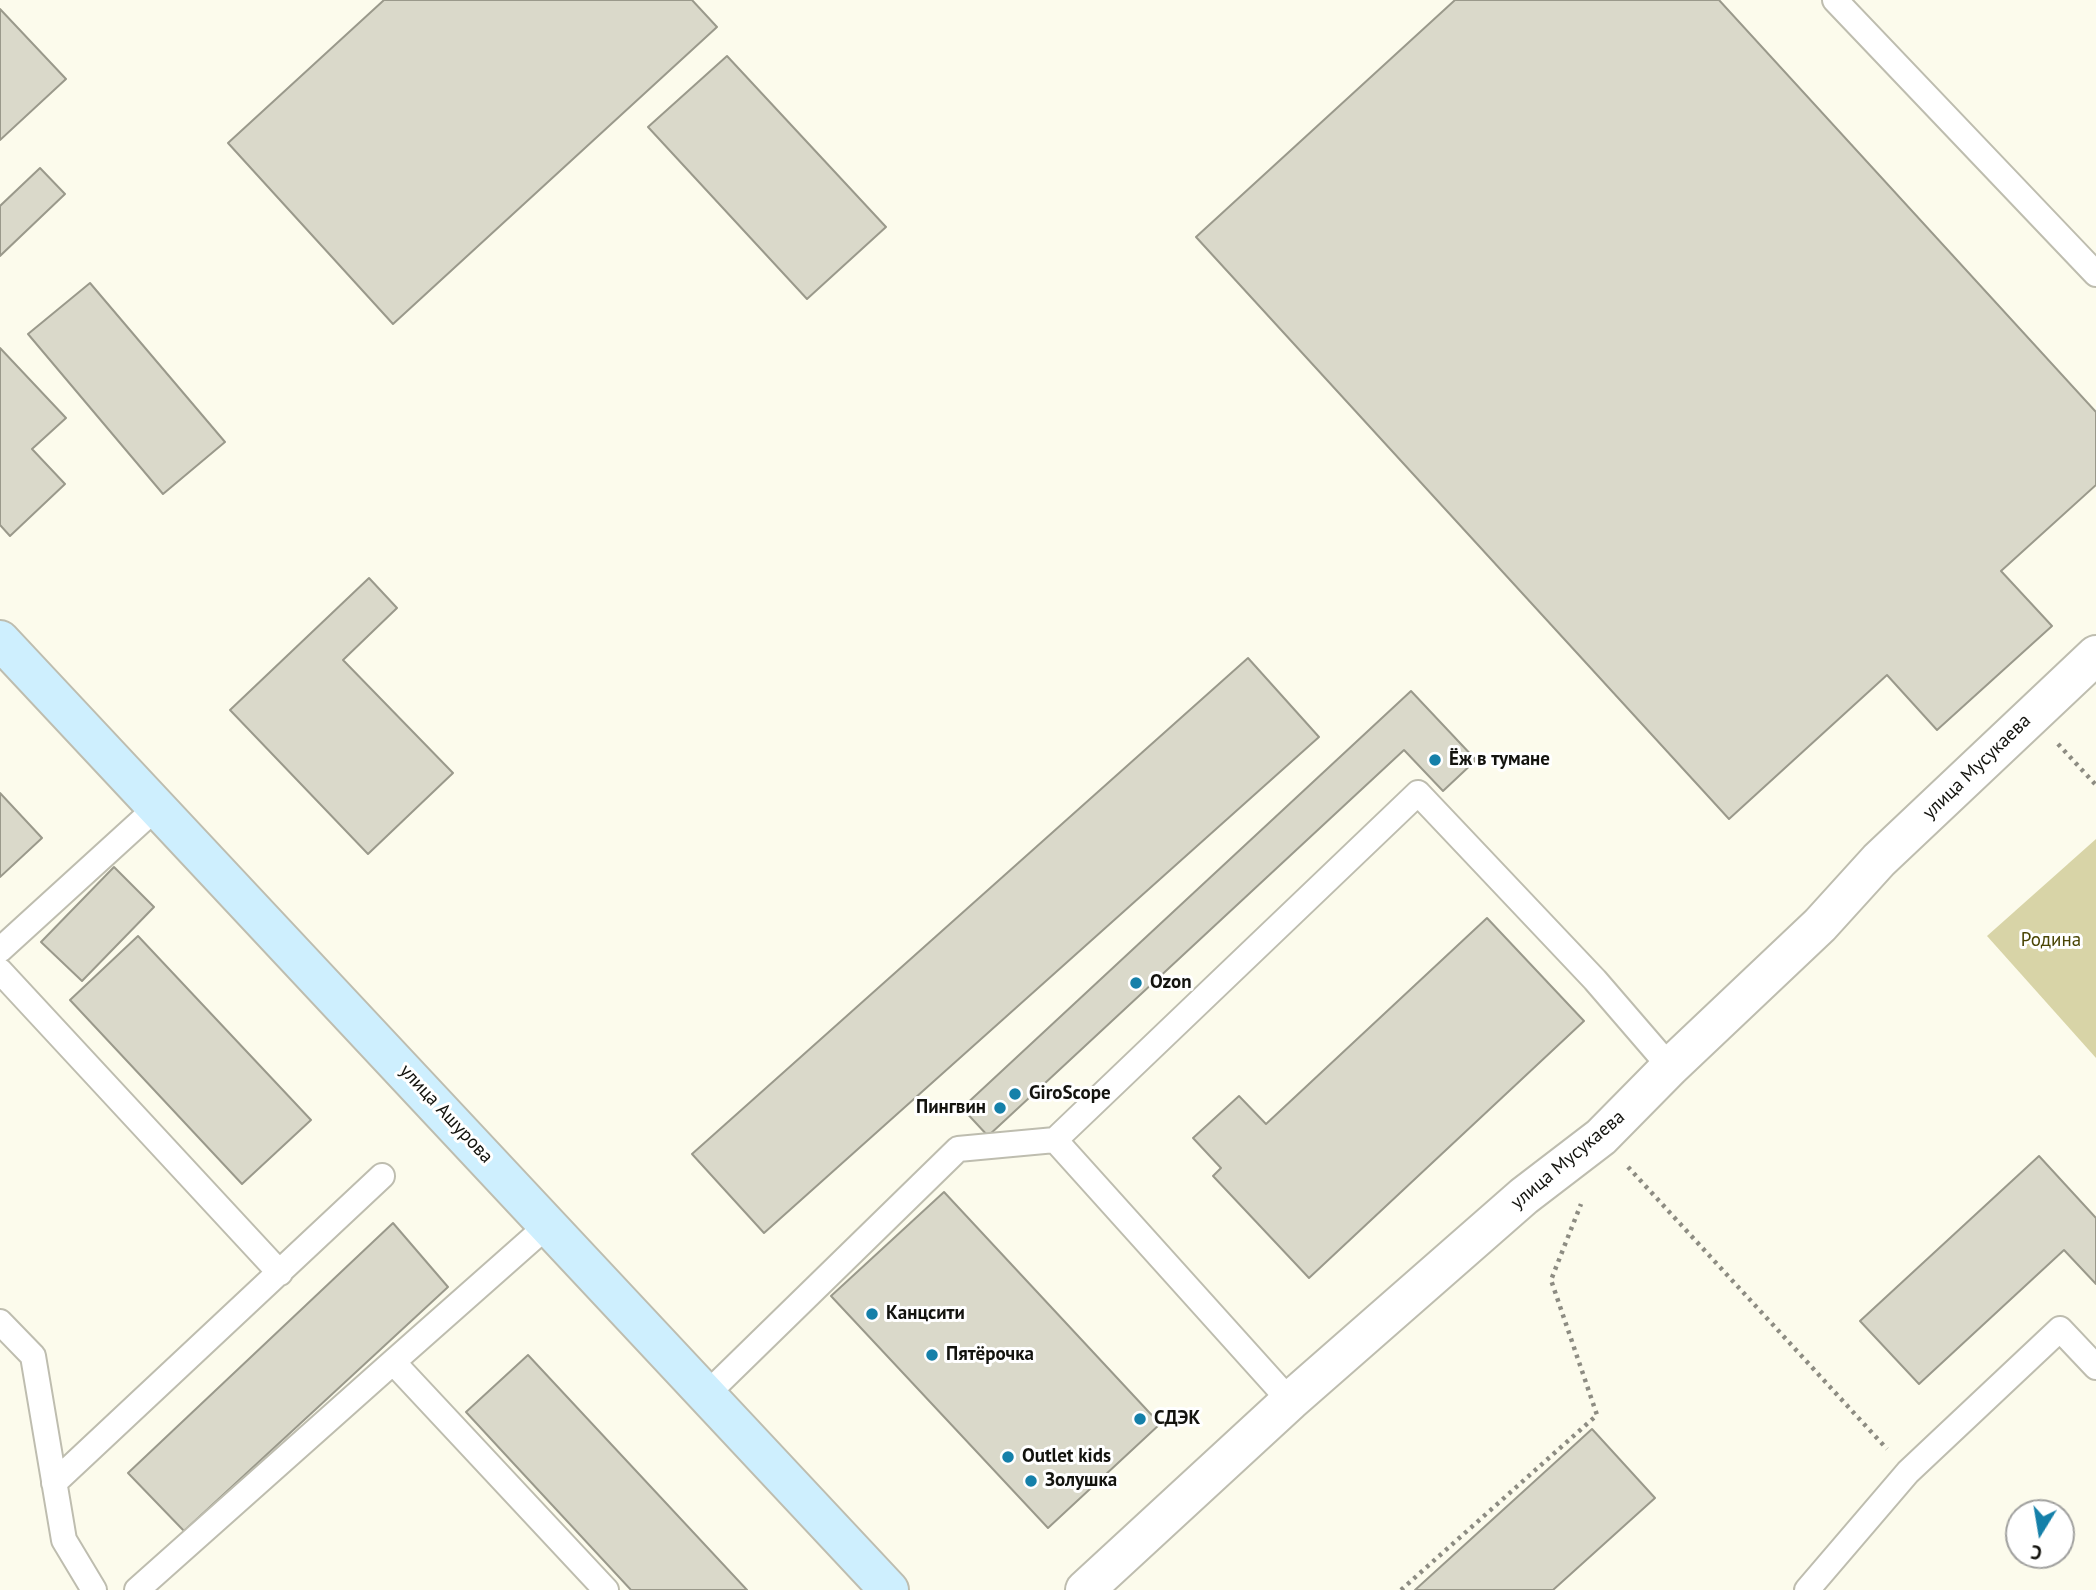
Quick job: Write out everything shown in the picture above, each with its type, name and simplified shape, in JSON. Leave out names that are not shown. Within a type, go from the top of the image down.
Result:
[{"type":"street","name":"улица Ашурова","points":[[0,640],[550,1224],[886,1589]]},
{"type":"street","name":"улица Мусукаева","points":[[1085,1590],[1290,1401],[1524,1196],[1601,1137],[1819,925],[1879,860],[2096,654]]},
{"type":"lane","points":[[1835,0],[2096,274]]},
{"type":"lane","points":[[707,1394],[958,1149],[1055,1140],[1418,793],[1595,980],[1670,1067]]},
{"type":"lane","points":[[0,950],[158,806]]},
{"type":"lane","points":[[0,971],[280,1273]]},
{"type":"lane","points":[[1055,1140],[1290,1401]]},
{"type":"lane","points":[[54,1483],[382,1177]]},
{"type":"lane","points":[[137,1590],[550,1224]]},
{"type":"lane","points":[[0,1322],[33,1356],[64,1540],[94,1590]]},
{"type":"lane","points":[[1807,1590],[1908,1472],[2060,1329],[2096,1367]]},
{"type":"lane","points":[[393,1362],[606,1590]]},
{"type":"path","points":[[2032,715],[2096,785]]},
{"type":"path","points":[[1601,1137],[1908,1472]]},
{"type":"path","points":[[1401,1590],[1597,1415],[1552,1280],[1584,1197]]},
{"type":"green space","name":"Родина","points":[[2096,839],[2096,1058],[1987,936]]},
{"type":"building","points":[[384,0],[692,0],[717,27],[393,324],[228,143]]},
{"type":"building","points":[[1455,0],[1719,0],[2096,412],[2096,485],[2001,571],[2052,626],[1937,730],[1887,675],[1729,819],[1196,237]]},
{"type":"building","points":[[0,9],[66,79],[0,140]]},
{"type":"building","points":[[727,56],[886,227],[807,299],[648,127]]},
{"type":"building","points":[[40,168],[65,194],[0,256],[0,206]]},
{"type":"building","points":[[90,283],[225,442],[163,494],[28,334]]},
{"type":"building","points":[[0,348],[66,418],[32,449],[65,484],[10,536],[0,525]]},
{"type":"building","points":[[369,578],[397,608],[343,660],[453,773],[368,854],[230,710]]},
{"type":"building","points":[[1248,658],[1319,737],[764,1233],[692,1154]]},
{"type":"building","points":[[1411,691],[1476,760],[1443,791],[1404,750],[988,1136],[962,1108]]},
{"type":"building","points":[[0,793],[42,838],[0,877]]},
{"type":"building","points":[[114,867],[154,907],[82,981],[41,942]]},
{"type":"building","points":[[1487,918],[1584,1021],[1309,1278],[1213,1176],[1221,1168],[1193,1138],[1239,1096],[1266,1124]]},
{"type":"building","points":[[138,936],[311,1120],[242,1184],[70,1000]]},
{"type":"building","points":[[2039,1156],[2096,1218],[2096,1284],[2064,1250],[1919,1384],[1860,1321]]},
{"type":"building","points":[[944,1192],[1160,1424],[1048,1528],[831,1296]]},
{"type":"building","points":[[393,1223],[448,1287],[184,1531],[128,1473]]},
{"type":"building","points":[[528,1355],[747,1590],[631,1590],[466,1412]]},
{"type":"building","points":[[1592,1429],[1655,1498],[1553,1590],[1415,1590]]},
{"type":"place","name":"Ёж в тумане","points":[[1435,760]]},
{"type":"place","name":"Ozon","points":[[1136,983]]},
{"type":"place","name":"GiroScope","points":[[1015,1094]]},
{"type":"place","name":"Пингвин","points":[[1000,1108]]},
{"type":"place","name":"Канцсити","points":[[872,1314]]},
{"type":"place","name":"Пятёрочка","points":[[932,1355]]},
{"type":"place","name":"СДЭК","points":[[1140,1419]]},
{"type":"place","name":"Outlet kids","points":[[1008,1457]]},
{"type":"place","name":"Золушка","points":[[1031,1481]]}]
